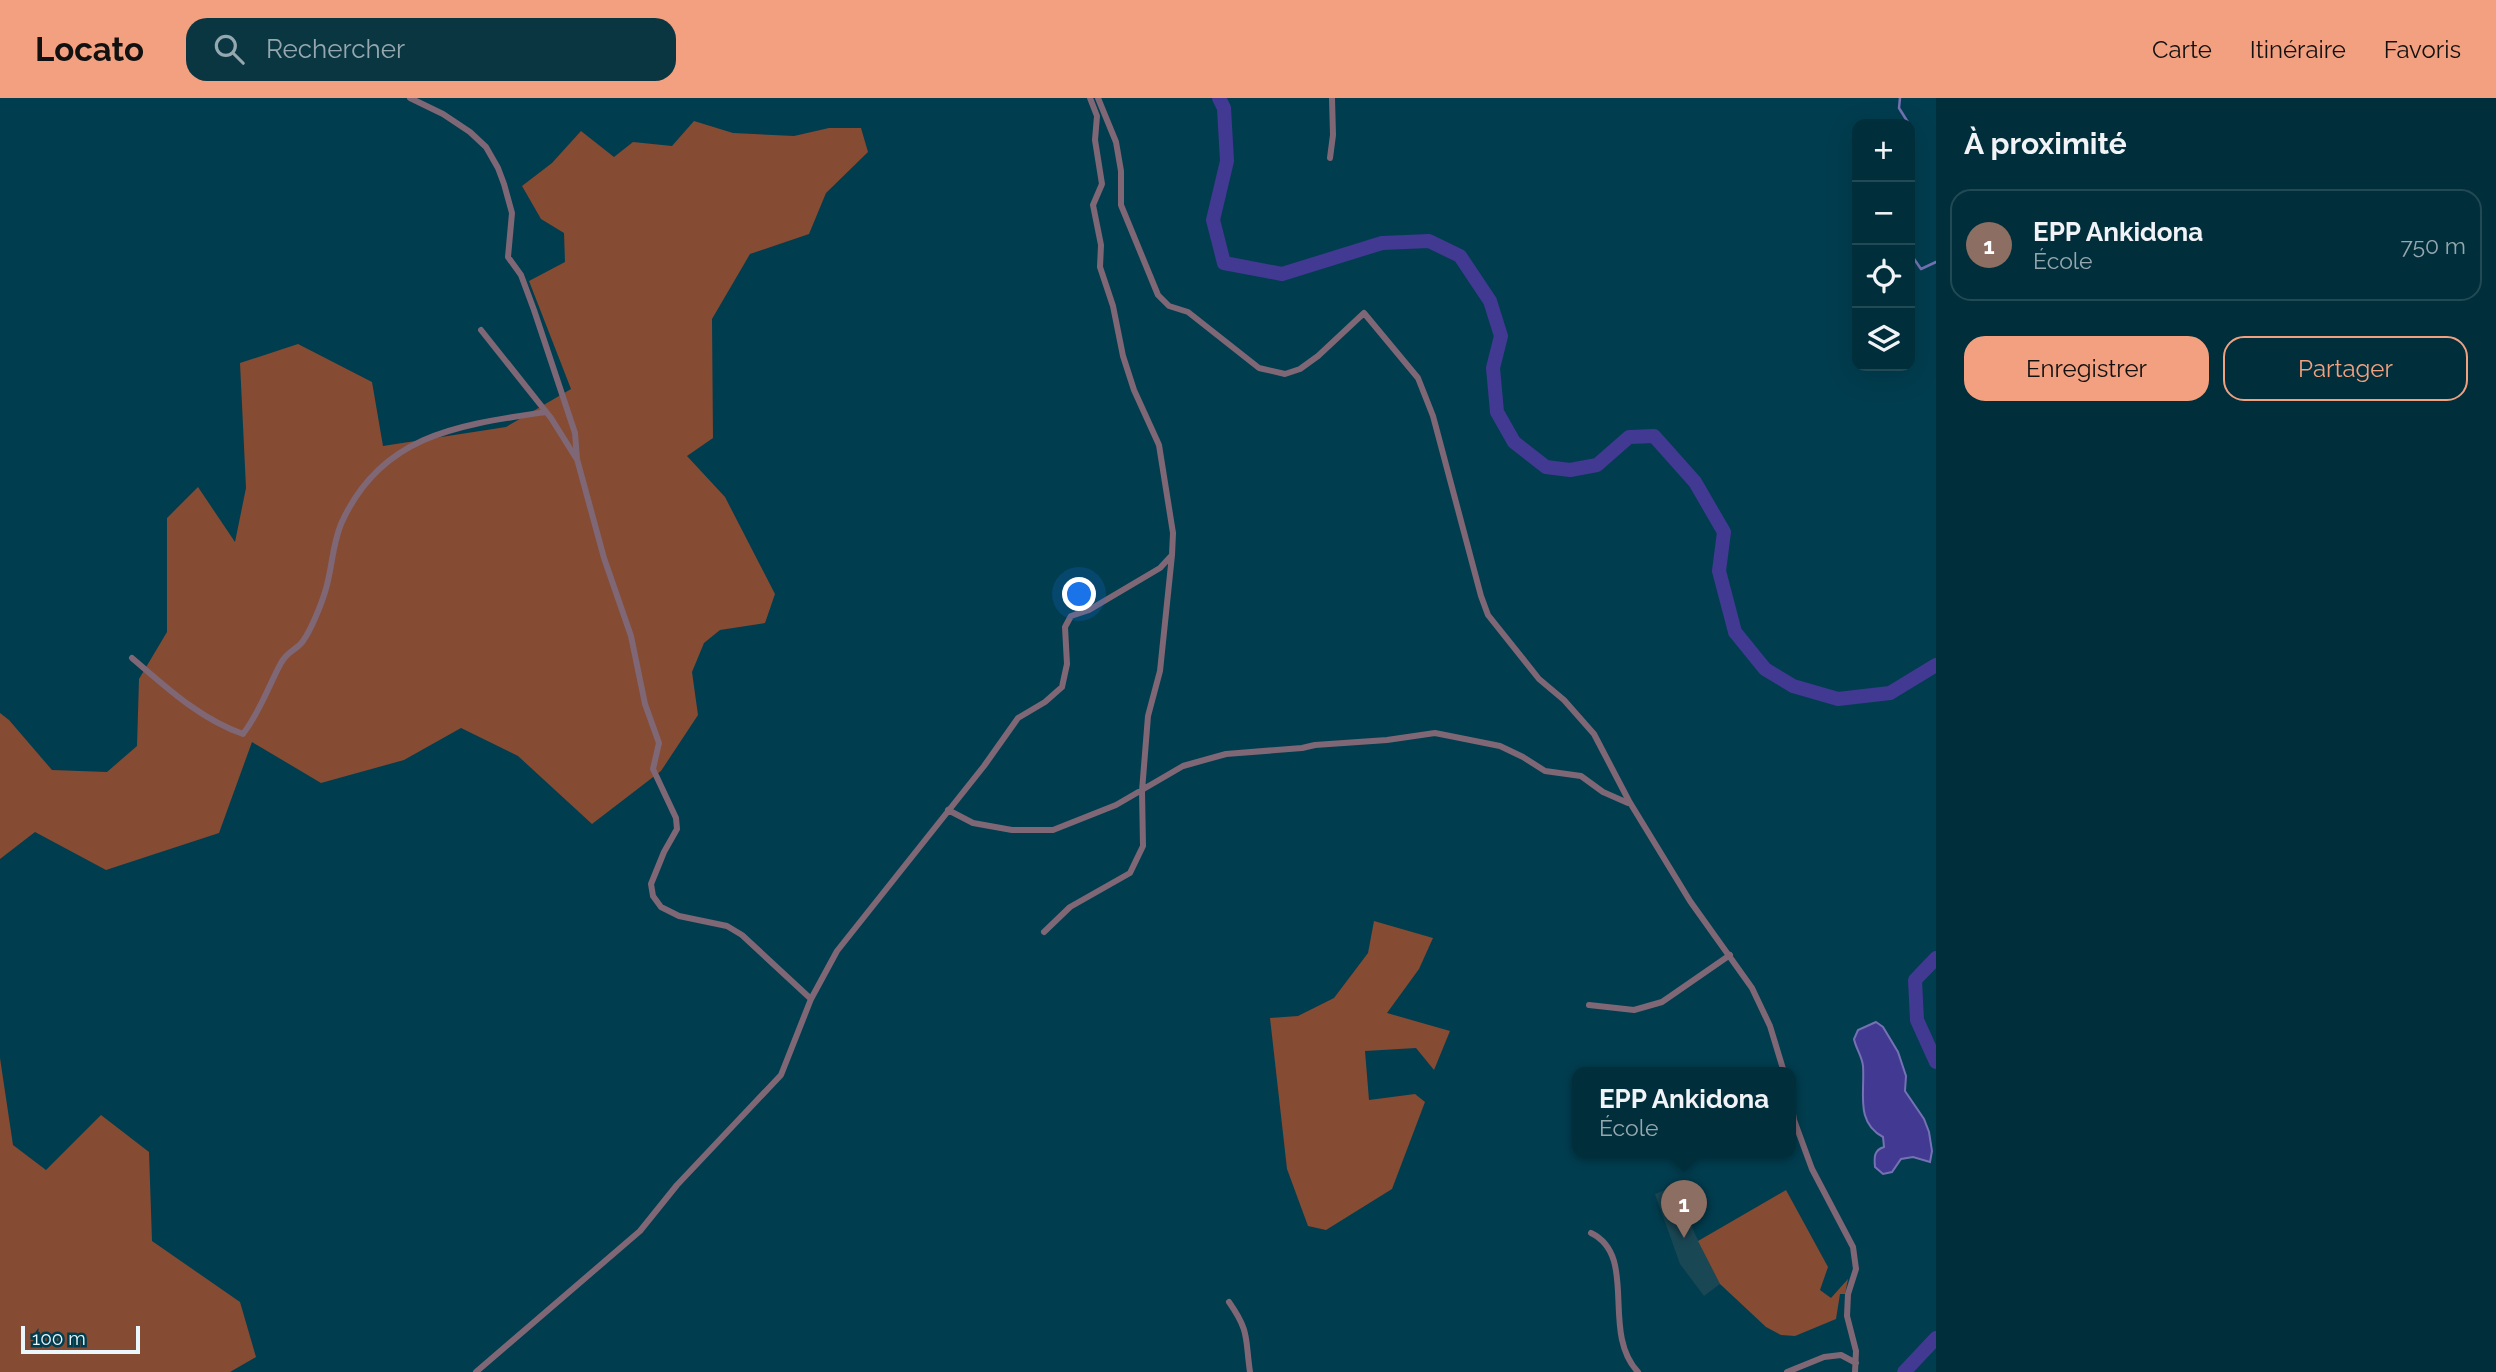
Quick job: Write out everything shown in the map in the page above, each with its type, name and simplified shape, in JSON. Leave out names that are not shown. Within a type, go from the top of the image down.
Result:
[{"type":"street","points":[[410,98],[443,114],[470,132],[486,147],[498,167],[512,213],[508,257],[521,275],[575,433],[577,459],[604,558],[631,636],[645,704],[659,743],[653,769],[676,818],[677,829],[651,884],[653,896],[661,907],[679,916],[727,926],[742,935],[811,999]]},
{"type":"street","points":[[1044,932],[1070,907],[1130,873],[1143,846],[1142,791],[1148,716],[1160,671],[1172,555],[1173,533],[1159,445],[1126,368],[1114,306],[1100,267],[1101,245],[1093,205],[1102,184],[1095,140],[1097,116],[1090,98]]},
{"type":"street","points":[[1098,98],[1116,142],[1121,171],[1121,205],[1158,295],[1169,306],[1188,312],[1259,368],[1285,374],[1300,369],[1318,356],[1364,313],[1418,378],[1433,416],[1488,615],[1539,679],[1564,700],[1594,734],[1630,804],[1690,901],[1752,988],[1770,1026],[1782,1067]]},
{"type":"street","points":[[1330,158],[1333,135],[1332,98]]},
{"type":"street","points":[[481,330],[546,412],[577,459]]},
{"type":"street","points":[[132,658],[185,703],[221,726],[243,734],[260,710],[288,651],[303,642],[325,592],[340,527],[352,503],[373,475],[392,457],[407,448],[470,423],[546,412]]},
{"type":"street","points":[[476,1372],[640,1231],[677,1185],[781,1074],[811,999],[837,951],[984,766],[1018,718],[1045,702],[1062,687],[1067,664],[1065,627],[1071,616],[1088,610],[1160,568],[1172,555]]},
{"type":"street","points":[[948,810],[973,823],[1012,830],[1053,830],[1142,791],[1184,766],[1226,754],[1387,740],[1435,733],[1500,746],[1545,771],[1581,776],[1603,792],[1630,804]]},
{"type":"street","points":[[1588,1005],[1634,1010],[1654,1005],[1730,956]]},
{"type":"street","points":[[1796,1125],[1812,1169],[1853,1247],[1856,1269],[1848,1294],[1847,1315],[1856,1351],[1855,1372]]},
{"type":"street","points":[[1591,1233],[1604,1241],[1616,1264],[1622,1347],[1631,1365],[1638,1372]]},
{"type":"street","points":[[1229,1302],[1244,1324],[1250,1372]]},
{"type":"street","points":[[1787,1372],[1824,1357],[1841,1355],[1856,1363]]},
{"type":"shaded area","points":[[694,121],[733,133],[794,136],[829,128],[861,128],[868,152],[826,193],[809,234],[750,254],[712,319],[713,438],[687,456],[725,497],[775,594],[765,623],[720,630],[704,643],[692,672],[698,715],[661,771],[592,824],[518,756],[461,728],[404,760],[321,783],[252,742],[219,833],[106,870],[35,832],[0,859],[0,713],[52,770],[107,772],[137,746],[139,679],[167,632],[167,518],[198,487],[235,542],[246,488],[240,363],[298,344],[372,382],[383,446],[506,427],[571,389],[529,281],[565,262],[564,233],[541,219],[522,186],[552,163],[581,131],[614,157],[633,142],[672,146]]},
{"type":"shaded area","points":[[1374,921],[1433,938],[1419,969],[1387,1013],[1450,1031],[1434,1070],[1416,1048],[1365,1051],[1369,1100],[1415,1094],[1425,1102],[1392,1189],[1326,1230],[1308,1226],[1287,1169],[1270,1018],[1298,1016],[1334,998],[1368,953]]},
{"type":"shaded area","points":[[1876,1022],[1883,1027],[1898,1052],[1906,1076],[1905,1091],[1924,1119],[1932,1151],[1930,1162],[1913,1157],[1901,1159],[1892,1172],[1883,1174],[1875,1167],[1875,1154],[1884,1147],[1883,1137],[1874,1131],[1865,1115],[1863,1066],[1854,1039],[1858,1030]]},
{"type":"shaded area","points":[[0,1058],[13,1145],[46,1170],[101,1115],[149,1152],[152,1241],[240,1302],[256,1357],[230,1372],[0,1372]]},
{"type":"shaded area","points":[[1675,1186],[1720,1284],[1704,1296],[1680,1264],[1655,1194]]},
{"type":"shaded area","points":[[1786,1190],[1828,1267],[1820,1290],[1831,1298],[1848,1279],[1845,1294],[1840,1294],[1836,1319],[1795,1336],[1781,1335],[1766,1327],[1720,1284],[1698,1241]]},
{"type":"waterway","points":[[1219,98],[1224,108],[1227,161],[1213,220],[1224,263],[1282,274],[1382,243],[1429,241],[1460,256],[1490,301],[1501,336],[1493,368],[1497,412],[1514,442],[1546,467],[1570,470],[1597,465],[1629,437],[1654,436],[1695,482],[1724,532],[1719,571],[1735,632],[1765,669],[1793,686],[1838,699],[1890,693],[1936,665]]},
{"type":"waterway","points":[[1900,98],[1899,108],[1906,119]]},
{"type":"waterway","points":[[1915,260],[1921,269],[1936,262]]},
{"type":"waterway","points":[[1936,958],[1915,980],[1917,1020],[1936,1062]]},
{"type":"waterway","points":[[1904,1372],[1936,1338]]},
{"type":"place","name":"EPP Ankidona","points":[[1684,1238]]}]
